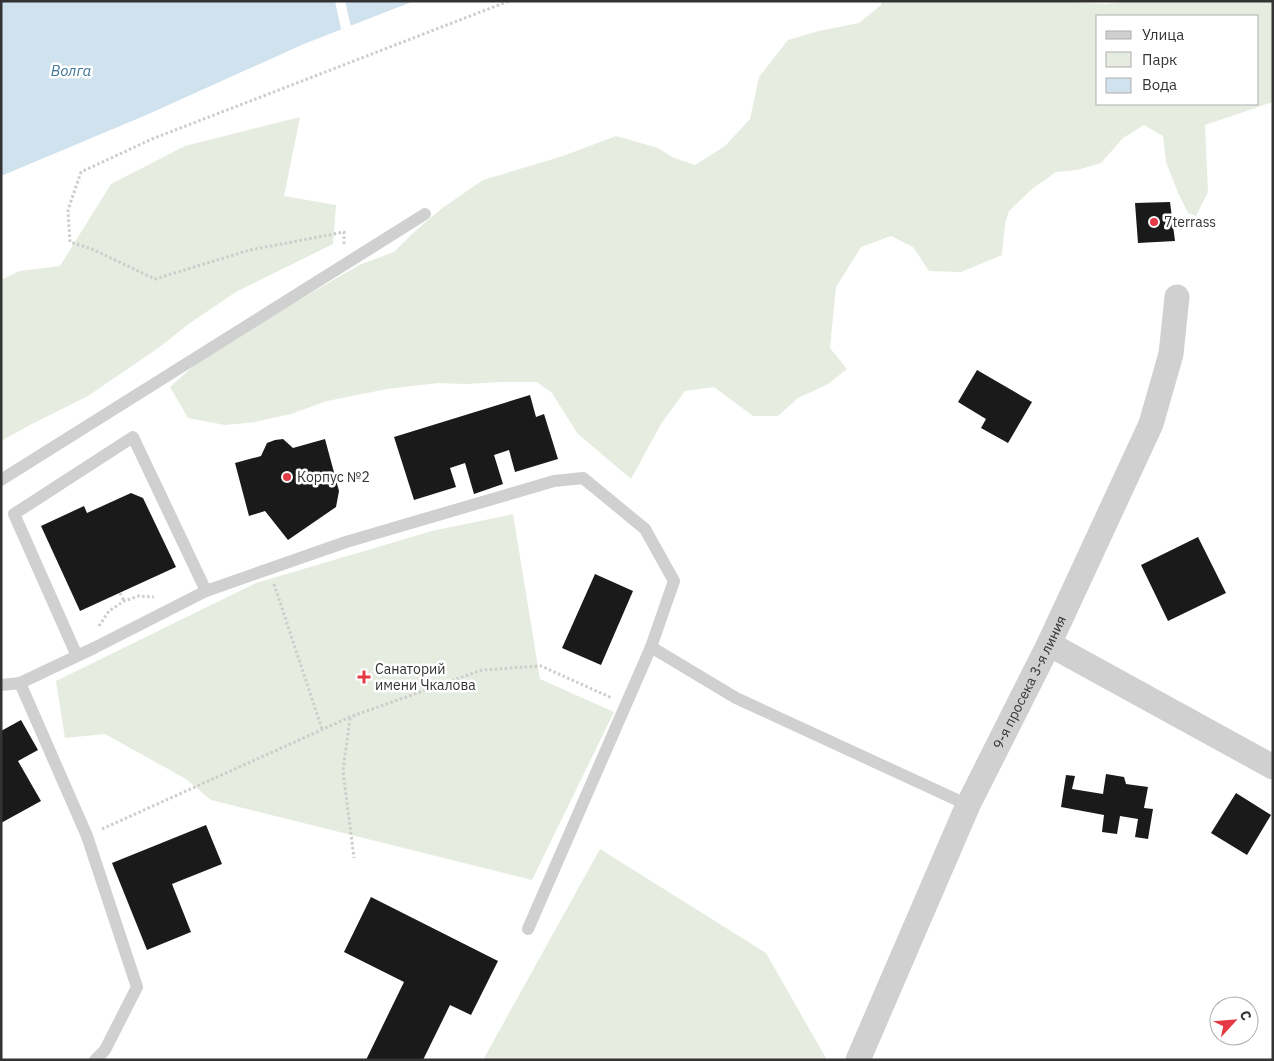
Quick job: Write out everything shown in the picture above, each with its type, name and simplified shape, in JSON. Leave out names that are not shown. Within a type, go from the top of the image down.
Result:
[{"type":"street","name":"9-я просека 3-я линия","points":[[858,1060],[968,805],[1049,644],[1151,424],[1171,354],[1177,297]]},
{"type":"street","points":[[1049,644],[1273,766]]},
{"type":"lane","points":[[1,480],[425,214]]},
{"type":"lane","points":[[77,656],[14,514],[133,437],[206,591]]},
{"type":"lane","points":[[1,685],[20,683],[206,591],[346,542],[554,481],[583,478],[645,529],[674,581],[651,647],[528,929]]},
{"type":"lane","points":[[651,647],[736,698],[968,805]]},
{"type":"lane","points":[[20,683],[87,836],[137,987],[105,1050],[95,1060]]},
{"type":"path","points":[[343,265],[344,232],[250,250],[155,279],[92,249],[70,242],[68,210],[81,172],[152,139],[509,1]]},
{"type":"path","points":[[269,569],[322,729]]},
{"type":"path","points":[[120,593],[124,601]]},
{"type":"path","points":[[87,836],[350,717],[482,670],[541,666],[626,704]]},
{"type":"path","points":[[350,717],[343,771],[354,858]]},
{"type":"green space","points":[[881,1],[1046,1],[1107,4],[1129,1],[1273,1],[1273,102],[1205,125],[1208,192],[1196,216],[1188,213],[1179,195],[1166,162],[1163,136],[1144,125],[1123,138],[1101,163],[1077,170],[1056,172],[1032,189],[1009,211],[1005,224],[1002,255],[961,272],[929,271],[913,247],[891,236],[861,247],[836,287],[830,348],[847,369],[828,384],[798,398],[778,416],[753,416],[714,387],[685,391],[661,424],[631,479],[577,433],[552,393],[537,382],[438,383],[387,389],[327,401],[291,414],[255,422],[225,425],[188,418],[170,387],[199,361],[236,337],[359,265],[394,252],[441,209],[483,180],[563,156],[616,136],[658,148],[672,157],[695,165],[725,146],[750,119],[759,77],[788,40],[819,31],[859,23],[881,5]]},
{"type":"green space","points":[[300,117],[284,196],[336,205],[333,244],[236,292],[88,396],[1,441],[1,280],[19,271],[60,266],[111,184],[185,146]]},
{"type":"green space","points":[[513,514],[540,679],[614,712],[532,880],[211,800],[186,779],[105,734],[65,738],[56,681],[256,583],[432,531]]},
{"type":"green space","points":[[600,849],[766,953],[827,1060],[483,1060]]},
{"type":"water","name":"Волга","points":[[1,1],[414,1],[304,44],[144,116],[1,176]]},
{"type":"pier","points":[[335,1],[345,1],[351,27],[341,29]]},
{"type":"building","name":"7terrass","points":[[1170,202],[1175,241],[1138,243],[1135,203]]},
{"type":"building","points":[[977,370],[1032,402],[1008,443],[981,428],[986,419],[958,402]]},
{"type":"building","points":[[530,395],[536,417],[544,414],[558,459],[515,472],[509,450],[494,455],[503,484],[474,494],[465,463],[450,468],[456,487],[414,500],[394,437]]},
{"type":"building","name":"Корпус №2","points":[[283,439],[293,448],[325,439],[339,491],[336,507],[288,540],[265,511],[249,516],[235,463],[261,456],[267,443]]},
{"type":"building","points":[[131,493],[143,498],[176,567],[80,611],[41,526],[84,506],[87,513]]},
{"type":"building","points":[[1198,537],[1226,593],[1168,621],[1141,565]]},
{"type":"building","points":[[595,574],[633,591],[601,665],[562,648]]},
{"type":"building","points":[[21,720],[38,750],[18,761],[41,801],[1,823],[1,731]]},
{"type":"building","points":[[1106,774],[1124,777],[1126,784],[1148,787],[1144,808],[1153,809],[1148,839],[1135,837],[1138,819],[1120,816],[1117,834],[1102,832],[1104,815],[1061,807],[1066,775],[1075,776],[1072,789],[1103,794]]},
{"type":"building","points":[[1236,793],[1271,815],[1247,855],[1211,833]]},
{"type":"building","points":[[206,825],[222,864],[172,884],[191,932],[147,950],[112,863]]},
{"type":"building","points":[[371,897],[498,961],[471,1015],[450,1005],[423,1060],[366,1060],[404,982],[344,952]]},
{"type":"place","name":"7terrass","points":[[1154,222]]},
{"type":"place","name":"Корпус №2","points":[[287,477]]},
{"type":"place","name":"Санаторий имени Чкалова","points":[[364,677]]}]
